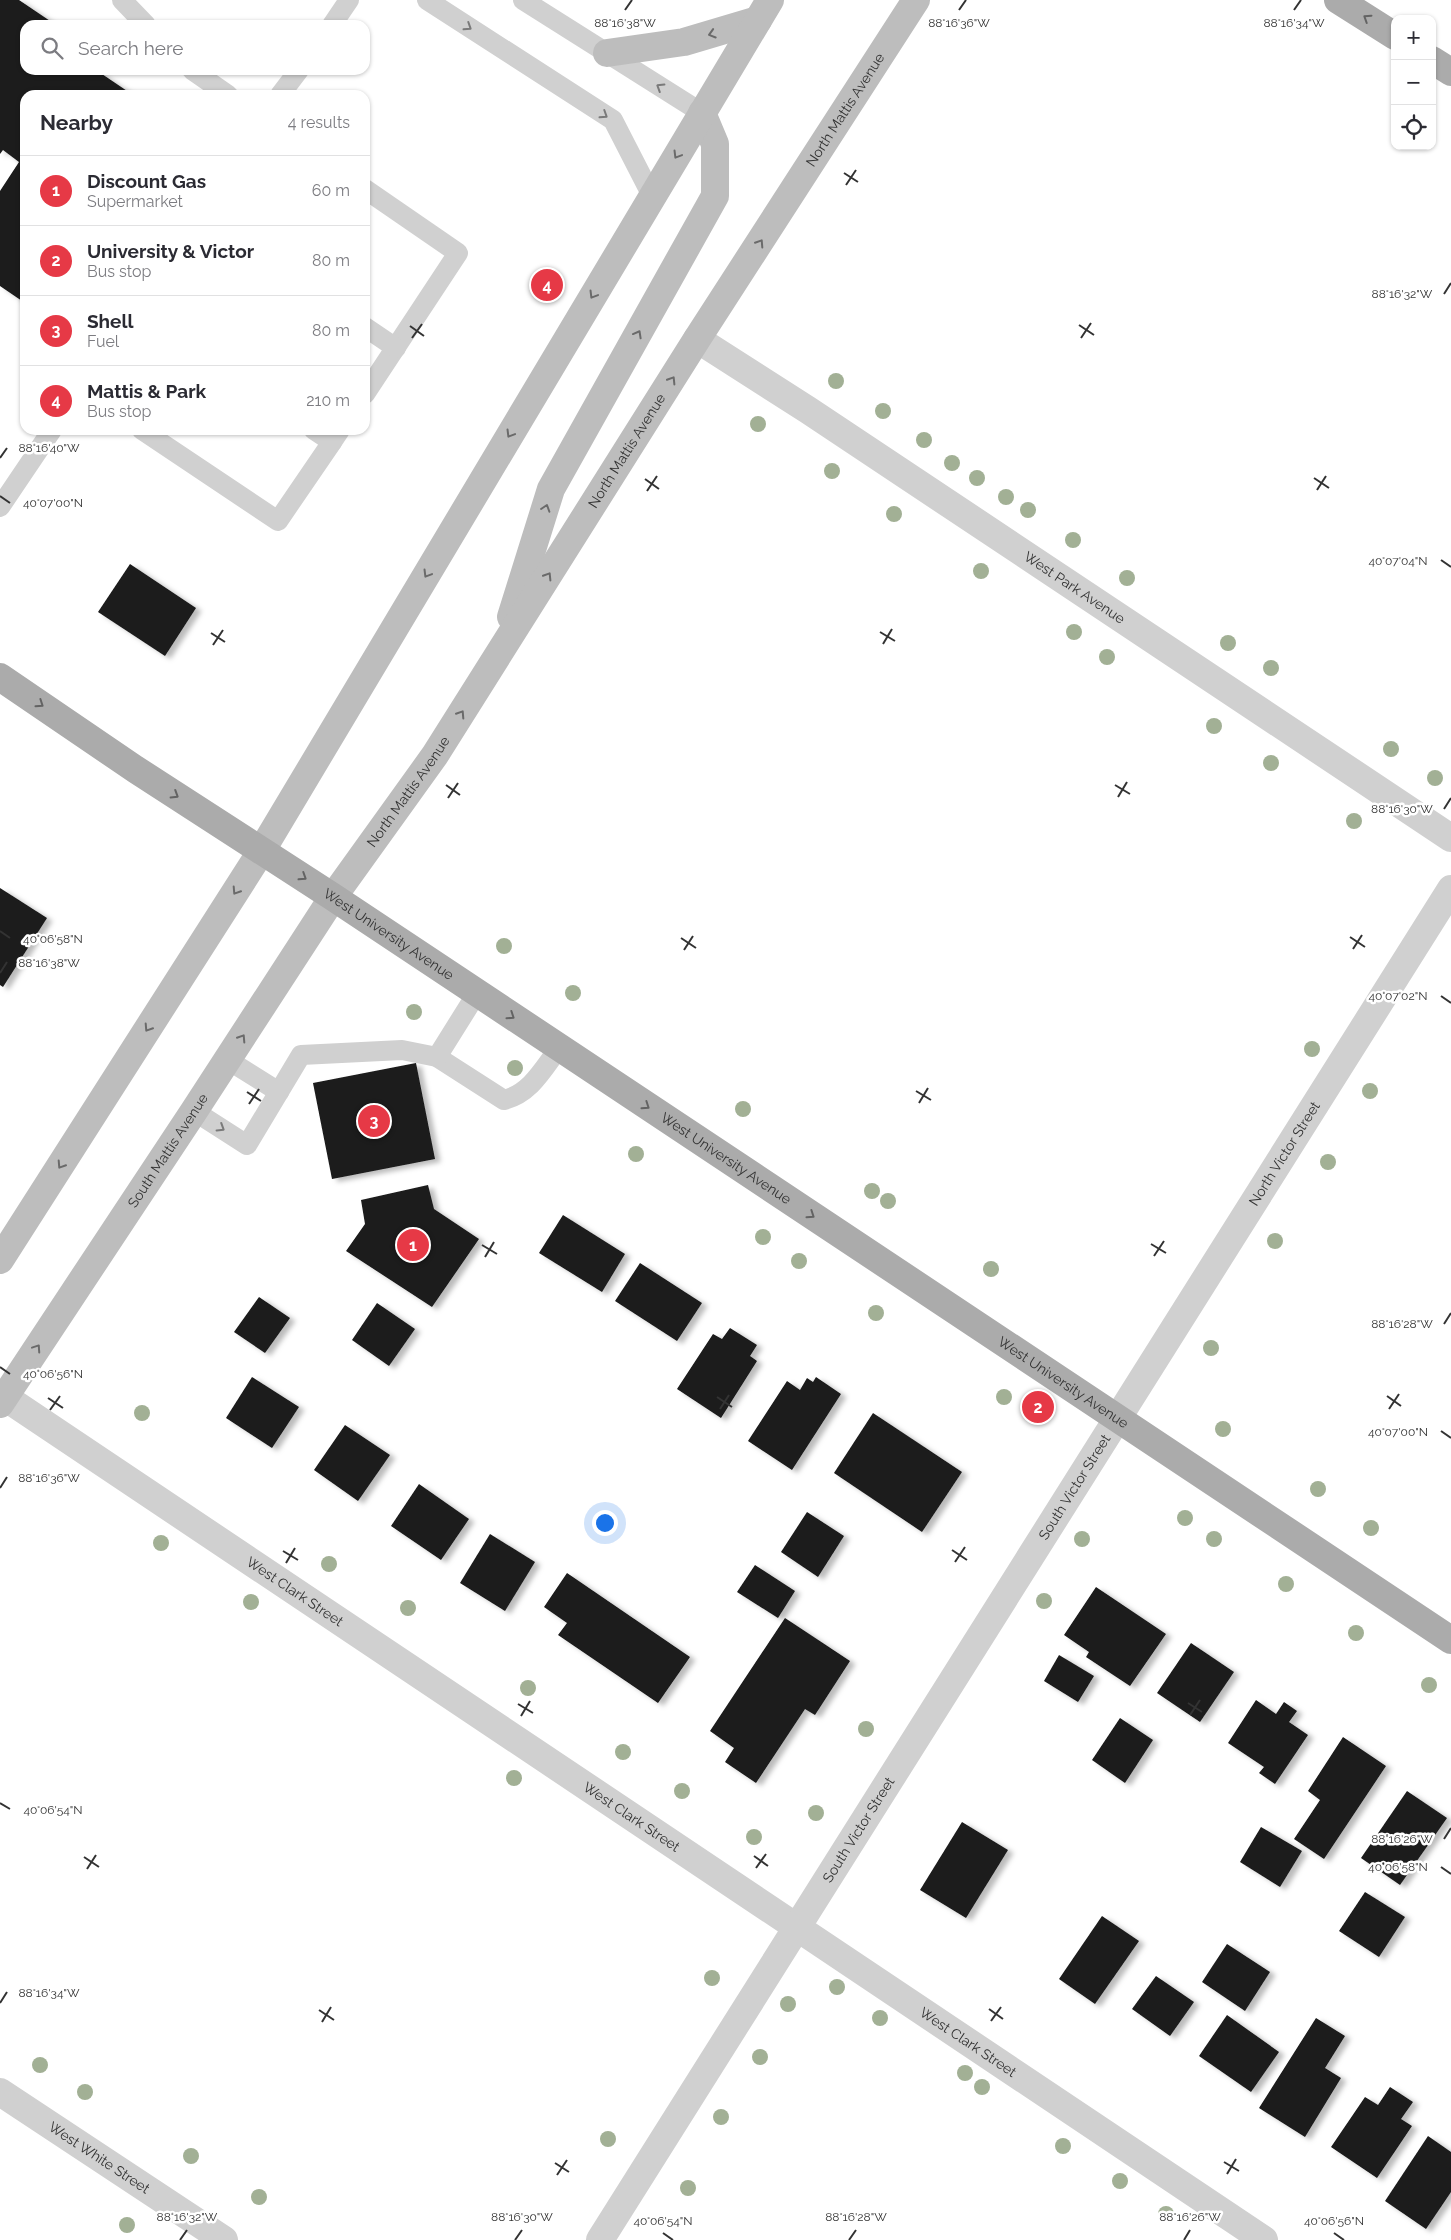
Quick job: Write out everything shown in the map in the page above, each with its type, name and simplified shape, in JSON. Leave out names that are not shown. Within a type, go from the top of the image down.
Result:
[{"type":"main road","name":"North Mattis Avenue","points":[[333,897],[435,755],[698,339],[916,0]]},
{"type":"main road","points":[[1338,0],[1391,33]]},
{"type":"main road","points":[[607,53],[684,42],[764,10]]},
{"type":"main road","points":[[0,1260],[262,850],[764,10]]},
{"type":"main road","points":[[1436,63],[1451,72]]},
{"type":"main road","points":[[499,654],[552,489],[716,196],[715,144],[702,113]]},
{"type":"main road","name":"West University Avenue","points":[[0,677],[134,769],[262,850],[1451,1640]]},
{"type":"main road","name":"South Mattis Avenue","points":[[1,1398],[228,1060],[333,897]]},
{"type":"street","name":"West Park Avenue","points":[[698,339],[808,410],[1451,838]]},
{"type":"street","name":"North Victor Street","points":[[1118,1419],[1451,889]]},
{"type":"street","name":"West Clark Street","points":[[1,1398],[1264,2240]]},
{"type":"street","name":"South Victor Street","points":[[600,2240],[1118,1419]]},
{"type":"street","name":"West White Street","points":[[0,2092],[224,2240]]},
{"type":"lane","points":[[122,0],[141,20]]},
{"type":"lane","points":[[335,20],[349,0]]},
{"type":"lane","points":[[427,0],[613,120],[652,196]]},
{"type":"lane","points":[[523,0],[702,113]]},
{"type":"lane","points":[[199,75],[221,90]]},
{"type":"lane","points":[[284,90],[295,75]]},
{"type":"lane","points":[[370,192],[458,253],[370,387]]},
{"type":"lane","points":[[370,330],[396,348]]},
{"type":"lane","points":[[0,507],[49,435]]},
{"type":"lane","points":[[149,435],[278,521],[336,436]]},
{"type":"lane","points":[[437,1057],[477,993]]},
{"type":"lane","points":[[194,1111],[247,1145],[301,1055],[402,1050],[437,1057],[504,1100],[517,1096],[530,1086],[559,1048]]},
{"type":"lane","points":[[228,1060],[279,1092]]},
{"type":"building","points":[[0,0],[19,0],[49,20],[20,20],[20,75],[103,75],[126,90],[20,90],[20,300],[0,286],[0,191],[19,162],[3,150],[0,154]]},
{"type":"building","points":[[130,564],[196,608],[165,656],[98,612]]},
{"type":"building","points":[[0,888],[47,918],[3,987],[0,985]]},
{"type":"building","points":[[416,1063],[435,1159],[332,1179],[313,1083]]},
{"type":"building","points":[[428,1185],[434,1209],[479,1239],[432,1307],[346,1251],[365,1224],[361,1200]]},
{"type":"building","points":[[563,1215],[625,1254],[602,1292],[539,1253]]},
{"type":"building","points":[[640,1263],[702,1303],[677,1341],[615,1301]]},
{"type":"building","points":[[259,1297],[290,1318],[265,1353],[234,1332]]},
{"type":"building","points":[[377,1303],[415,1329],[389,1366],[352,1340]]},
{"type":"building","points":[[730,1328],[757,1345],[750,1356],[757,1361],[721,1418],[677,1389],[713,1334],[722,1339]]},
{"type":"building","points":[[252,1377],[299,1407],[272,1448],[226,1418]]},
{"type":"building","points":[[816,1377],[841,1394],[792,1470],[748,1441],[787,1381],[800,1390],[807,1378],[813,1382]]},
{"type":"building","points":[[873,1413],[962,1472],[922,1532],[834,1473]]},
{"type":"building","points":[[345,1425],[390,1455],[358,1501],[314,1470]]},
{"type":"building","points":[[419,1484],[469,1519],[441,1560],[391,1526]]},
{"type":"building","points":[[807,1512],[844,1536],[818,1577],[781,1552]]},
{"type":"building","points":[[490,1534],[535,1562],[505,1611],[460,1583]]},
{"type":"building","points":[[755,1565],[795,1591],[778,1618],[737,1592]]},
{"type":"building","points":[[567,1573],[690,1657],[658,1703],[558,1635],[567,1623],[544,1607]]},
{"type":"building","points":[[1096,1587],[1166,1634],[1130,1686],[1086,1657],[1089,1652],[1064,1635]]},
{"type":"building","points":[[785,1618],[850,1661],[815,1715],[805,1709],[756,1783],[725,1762],[734,1748],[710,1731]]},
{"type":"building","points":[[1191,1643],[1234,1672],[1200,1722],[1157,1693]]},
{"type":"building","points":[[1059,1655],[1094,1676],[1078,1702],[1044,1681]]},
{"type":"building","points":[[1256,1700],[1276,1714],[1284,1702],[1297,1711],[1289,1722],[1308,1735],[1275,1784],[1259,1773],[1264,1767],[1228,1743]]},
{"type":"building","points":[[1120,1718],[1153,1740],[1125,1783],[1092,1760]]},
{"type":"building","points":[[1343,1737],[1386,1766],[1324,1859],[1294,1839],[1320,1800],[1308,1791]]},
{"type":"building","points":[[1407,1791],[1447,1818],[1400,1885],[1361,1858]]},
{"type":"building","points":[[962,1822],[1008,1850],[966,1918],[920,1890]]},
{"type":"building","points":[[1261,1827],[1302,1851],[1280,1887],[1240,1862]]},
{"type":"building","points":[[1365,1892],[1405,1917],[1379,1957],[1339,1931]]},
{"type":"building","points":[[1102,1916],[1139,1941],[1095,2004],[1059,1979]]},
{"type":"building","points":[[1227,1944],[1270,1972],[1245,2011],[1202,1982]]},
{"type":"building","points":[[1156,1976],[1194,2002],[1170,2036],[1132,2009]]},
{"type":"building","points":[[1227,2015],[1279,2052],[1251,2092],[1199,2056]]},
{"type":"building","points":[[1316,2018],[1345,2036],[1325,2068],[1341,2078],[1305,2137],[1259,2108]]},
{"type":"building","points":[[1390,2087],[1413,2102],[1401,2119],[1412,2126],[1377,2178],[1331,2147],[1365,2097],[1378,2105]]},
{"type":"building","points":[[1428,2136],[1451,2152],[1451,2192],[1426,2229],[1385,2201]]},
{"type":"place","name":"Mattis & Park","points":[[547,285]]},
{"type":"place","name":"Shell","points":[[374,1121]]},
{"type":"place","name":"Discount Gas","points":[[413,1245]]},
{"type":"place","name":"University & Victor","points":[[1038,1407]]}]
